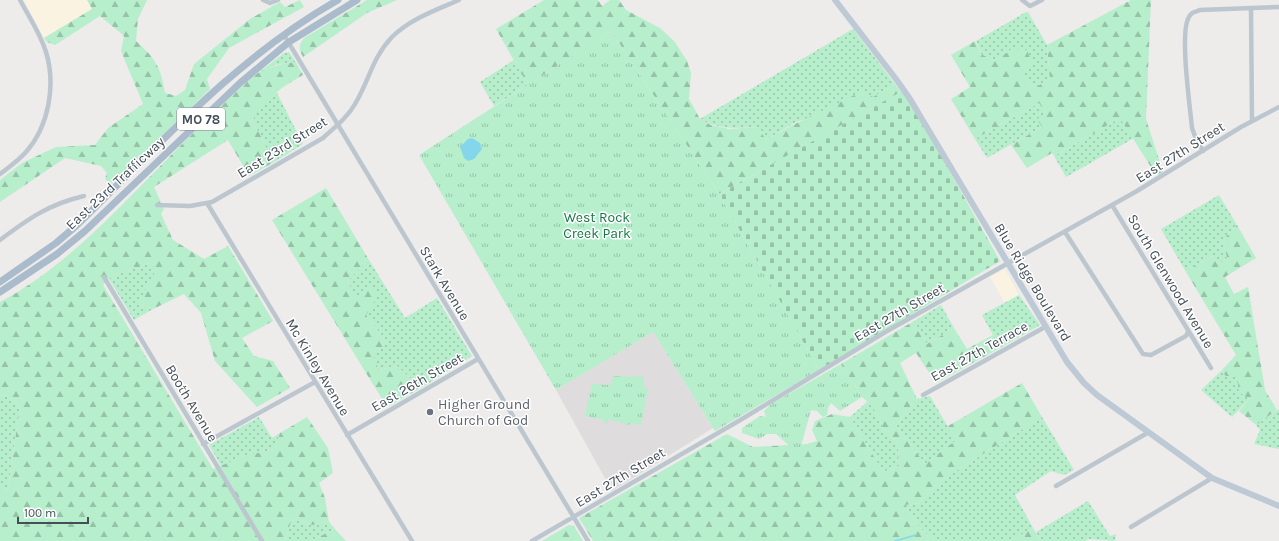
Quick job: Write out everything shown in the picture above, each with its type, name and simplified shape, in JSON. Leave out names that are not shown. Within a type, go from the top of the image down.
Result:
[{"type":"main road","name":"East 23rd Trafficway","points":[[0,282],[56,243],[215,91],[284,35],[316,12],[338,0]]},
{"type":"main road","name":"East 23rd Trafficway","points":[[0,292],[57,254],[84,231],[240,82],[289,42],[357,0]]},
{"type":"main road","name":"Blue Ridge Boulevard","points":[[835,0],[896,79],[1045,327],[1067,362],[1084,383],[1097,395],[1212,478],[1279,506]]},
{"type":"street","points":[[0,174],[17,161],[34,141],[45,117],[50,95],[49,66],[46,51],[39,34],[20,0]]},
{"type":"street","points":[[263,0],[270,3],[278,0]]},
{"type":"street","name":"East 23rd Street","points":[[157,205],[190,206],[207,203],[260,175],[323,138],[338,125],[355,104],[373,64],[393,37],[419,17],[459,0]]},
{"type":"street","points":[[1022,0],[1026,4],[1032,6],[1042,0]]},
{"type":"street","points":[[1203,151],[1192,128],[1185,49],[1187,20],[1192,12],[1200,10],[1279,7]]},
{"type":"street","points":[[1251,8],[1252,121]]},
{"type":"street","name":"Stark Avenue","points":[[284,35],[588,541]]},
{"type":"street","name":"East 27th Street","points":[[532,541],[886,332],[1007,263],[1065,232],[1252,121],[1279,107]]},
{"type":"street","points":[[0,240],[42,210],[60,202],[84,196]]},
{"type":"street","name":"Mc Kinley Avenue","points":[[207,203],[314,382],[412,541]]},
{"type":"street","name":"South Glenwood Avenue","points":[[1112,205],[1211,368]]},
{"type":"street","points":[[1065,232],[1144,354],[1151,355],[1186,336],[1188,332]]},
{"type":"street","name":"Booth Avenue","points":[[104,277],[262,541]]},
{"type":"street","name":"East 27th Terrace","points":[[923,395],[1045,327]]},
{"type":"street","name":"East 26th Street","points":[[347,435],[478,359]]},
{"type":"street","points":[[203,444],[314,382]]},
{"type":"street","points":[[1056,486],[1149,432]]},
{"type":"street","points":[[1131,527],[1212,478]]},
{"type":"shaded area","points":[[24,0],[87,0],[92,9],[44,38]]},
{"type":"shaded area","points":[[1005,269],[1019,295],[1005,303],[990,277]]},
{"type":"shaded area","points":[[653,332],[713,428],[612,491],[556,390]]},
{"type":"green space","points":[[87,0],[147,0],[138,19],[136,41],[156,64],[161,76],[165,93],[176,96],[185,90],[194,64],[250,19],[280,2],[285,7],[300,0],[304,7],[229,48],[207,79],[210,89],[112,184],[105,179],[107,173],[101,166],[65,158],[0,202],[0,180],[22,163],[56,147],[95,145],[108,128],[143,104],[121,51],[124,36],[100,16],[55,45],[47,42],[44,38],[92,9]]},
{"type":"green space","points":[[367,0],[397,0],[367,13],[303,57],[300,48],[304,38]]},
{"type":"green space","points":[[544,0],[598,0],[602,6],[610,0],[619,0],[626,10],[660,28],[675,42],[687,61],[691,73],[689,99],[700,119],[711,125],[729,129],[758,127],[766,140],[862,91],[873,97],[895,84],[901,92],[719,194],[611,31],[528,85],[496,29]]},
{"type":"green space","points":[[1131,0],[1151,0],[1146,119],[1163,172],[1156,175],[1120,118],[1054,156],[1052,153],[1027,168],[1011,145],[1042,127],[1037,119],[1046,113],[1039,103],[975,139],[951,99],[970,87],[951,55],[975,41],[981,54],[995,61],[1012,49],[1027,50],[1032,63],[1021,72],[1035,88],[1050,78],[1047,45]]},
{"type":"green space","points":[[1028,12],[1047,45],[1050,78],[1035,88],[1021,72],[1012,49],[995,61],[981,54],[976,41]]},
{"type":"green space","points":[[853,29],[895,84],[873,97],[796,122],[766,140],[758,127],[721,127],[707,123],[700,119]]},
{"type":"green space","name":"West Rock Creek Park","points":[[611,31],[719,194],[819,370],[715,431],[653,332],[556,390],[419,155]]},
{"type":"green space","points":[[289,52],[296,62],[275,65],[257,74],[284,53]]},
{"type":"green space","points":[[514,60],[528,85],[494,106],[480,82]]},
{"type":"green space","points":[[296,62],[303,75],[268,99],[257,112],[252,121],[276,161],[249,176],[228,140],[154,187],[164,209],[161,214],[173,240],[204,259],[228,246],[273,321],[242,338],[254,356],[273,361],[290,388],[257,407],[215,361],[201,313],[184,294],[153,309],[138,304],[156,270],[151,263],[112,276],[103,285],[213,469],[244,456],[275,449],[280,433],[307,417],[328,448],[333,473],[319,483],[325,498],[329,522],[312,525],[292,518],[285,541],[0,541],[0,490],[8,488],[20,406],[6,395],[0,396],[0,302],[29,285],[84,241],[110,217],[184,142],[239,89],[258,73],[272,67]]},
{"type":"green space","points":[[904,90],[1000,261],[819,370],[719,194]]},
{"type":"green space","points":[[276,91],[303,144],[276,161],[252,121],[262,105]]},
{"type":"green space","points":[[1039,103],[1046,113],[1042,127],[987,158],[975,139]]},
{"type":"green space","points":[[1120,118],[1134,138],[1066,177],[1054,156]]},
{"type":"green space","points":[[326,188],[369,260],[347,281],[357,297],[368,285],[378,296],[366,315],[387,342],[374,356],[378,370],[397,366],[421,388],[387,407],[272,220]]},
{"type":"green space","points":[[1219,195],[1237,225],[1223,240],[1227,258],[1219,264],[1212,256],[1186,272],[1161,229]]},
{"type":"green space","points":[[1237,225],[1256,258],[1225,277],[1234,294],[1248,287],[1265,390],[1277,410],[1256,425],[1239,411],[1249,399],[1239,392],[1237,376],[1226,376],[1221,371],[1236,355],[1186,272],[1212,256],[1219,264],[1227,258],[1223,240]]},
{"type":"green space","points":[[369,260],[405,318],[437,298],[472,356],[421,388],[397,366],[378,370],[373,356],[387,342],[366,315],[347,281]]},
{"type":"green space","points":[[151,263],[157,270],[138,304],[153,309],[134,320],[109,279],[112,276]]},
{"type":"green space","points":[[1019,295],[1040,325],[1000,348],[982,315]]},
{"type":"green space","points":[[941,305],[954,328],[927,344],[914,321]]},
{"type":"green space","points":[[914,321],[927,344],[954,328],[967,349],[993,335],[1000,348],[936,383],[916,353],[900,363],[917,399],[896,425],[925,464],[955,441],[948,426],[1022,383],[1042,417],[940,481],[919,503],[905,505],[919,527],[934,541],[593,541],[579,518],[727,434],[753,447],[807,444],[817,441],[812,430],[815,421],[832,414],[850,417],[883,472],[899,466],[898,445],[884,429],[873,407],[862,397],[841,364]]},
{"type":"green space","points":[[841,364],[862,397],[840,411],[831,403],[828,408],[827,415],[823,417],[817,411],[811,410],[801,446],[793,449],[776,434],[767,434],[759,439],[742,433],[742,428],[760,416],[766,417],[764,411],[771,404]]},
{"type":"green space","points":[[1221,371],[1226,376],[1237,376],[1249,399],[1232,417],[1201,390]]},
{"type":"green space","points":[[613,376],[644,377],[644,387],[648,389],[641,425],[630,423],[629,425],[609,419],[607,424],[604,420],[585,416],[592,384],[611,385]]},
{"type":"green space","points":[[6,395],[20,406],[8,488],[0,490],[0,396]]},
{"type":"green space","points":[[930,396],[956,441],[925,464],[896,425],[917,399]]},
{"type":"green space","points":[[867,402],[873,407],[884,429],[898,445],[899,466],[883,472],[850,417]]},
{"type":"green space","points":[[1279,409],[1279,449],[1254,444],[1260,430],[1256,425]]},
{"type":"green space","points":[[259,417],[272,438],[280,433],[275,449],[244,456],[221,466],[209,445]]},
{"type":"green space","points":[[1042,417],[1074,470],[1064,475],[1051,471],[1015,495],[1033,528],[1011,541],[934,541],[919,527],[905,505],[919,503],[940,481]]},
{"type":"green space","points":[[1088,501],[1110,536],[1116,534],[1115,541],[1088,539],[1086,541],[1041,541],[1036,532]]},
{"type":"green space","points":[[292,518],[312,525],[329,522],[335,529],[310,541],[285,541]]},
{"type":"green space","points":[[569,525],[574,526],[583,541],[542,541]]},
{"type":"green space","points":[[1033,528],[1041,541],[1011,541]]},
{"type":"green space","points":[[335,529],[346,541],[310,541]]},
{"type":"water","points":[[472,138],[480,143],[482,149],[474,159],[468,161],[464,158],[460,147],[468,139]]},
{"type":"waterway","points":[[895,541],[916,535]]},
{"type":"place","name":"Higher Ground Church of God","points":[[430,412]]}]
